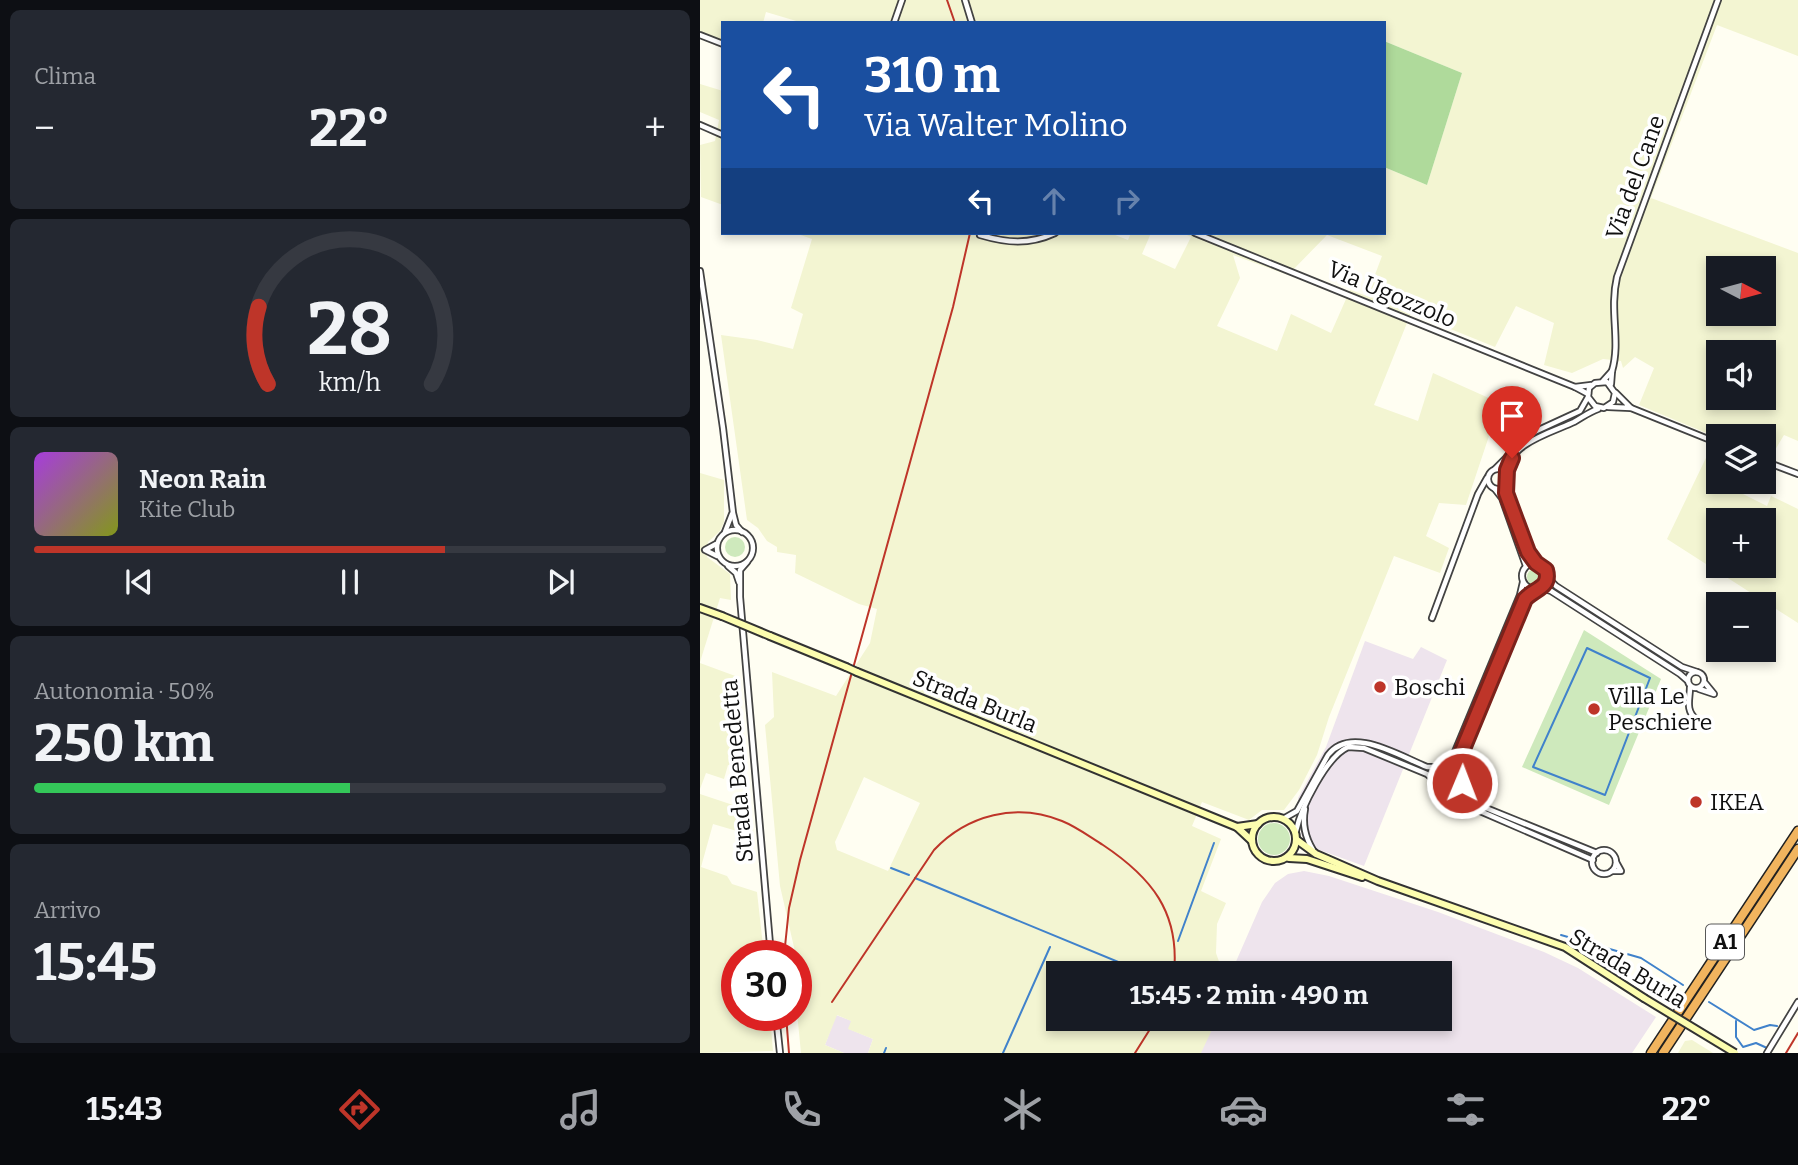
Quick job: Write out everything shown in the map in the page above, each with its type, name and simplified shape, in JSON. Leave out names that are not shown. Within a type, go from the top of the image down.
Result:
[{"type":"highway","name":"A1","points":[[1651,1053],[1798,831]]},
{"type":"highway","name":"A1","points":[[1663,1053],[1798,849]]},
{"type":"main road","name":"Strada Burla","points":[[700,608],[1237,827],[1252,841],[1258,854],[1268,861],[1307,859],[1378,881]]},
{"type":"main road","points":[[1237,827],[1258,824],[1269,817],[1283,819],[1296,831],[1296,847],[1288,858]]},
{"type":"main road","points":[[1252,841],[1258,824]]},
{"type":"main road","name":"Strada Burla","points":[[1297,840],[1316,854],[1378,881],[1565,947],[1735,1053]]},
{"type":"street","points":[[895,21],[902,0]]},
{"type":"street","points":[[965,0],[971,21]]},
{"type":"street","name":"Via del Cane","points":[[1611,384],[1616,356],[1612,304],[1617,277],[1718,0]]},
{"type":"street","points":[[700,35],[721,43]]},
{"type":"street","points":[[700,125],[721,134]]},
{"type":"street","points":[[700,131],[713,131]]},
{"type":"street","points":[[980,235],[1019,243],[1050,235]]},
{"type":"street","name":"Via Ugozzolo","points":[[1200,235],[1575,387],[1588,396],[1592,404],[1601,408]]},
{"type":"street","name":"Strada Benedetta","points":[[700,271],[733,513],[736,525],[747,534],[752,544],[752,555],[740,570],[740,584],[744,660],[770,940]]},
{"type":"street","points":[[1612,371],[1603,381],[1611,384],[1615,393],[1630,408]]},
{"type":"street","name":"Via Ugozzolo","points":[[1575,387],[1603,381]]},
{"type":"street","points":[[1432,618],[1478,494],[1490,472],[1525,438],[1584,407],[1591,385]]},
{"type":"street","points":[[1607,407],[1614,400],[1615,393]]},
{"type":"street","points":[[1523,582],[1530,589],[1552,591],[1680,674],[1698,689],[1714,694],[1698,672],[1682,667],[1556,586],[1548,578],[1544,566],[1536,563],[1528,552],[1507,498],[1506,486],[1510,462],[1529,442],[1601,408],[1630,408],[1706,438]]},
{"type":"street","points":[[1776,466],[1798,474]]},
{"type":"street","points":[[1496,469],[1507,474]]},
{"type":"street","points":[[1487,478],[1502,498],[1526,566]]},
{"type":"street","points":[[1478,494],[1484,490],[1506,486]]},
{"type":"street","name":"Strada Benedetta","points":[[717,544],[733,513]]},
{"type":"street","points":[[725,533],[736,530],[742,532]]},
{"type":"street","points":[[702,550],[717,544],[718,556]]},
{"type":"street","name":"Strada Benedetta","points":[[702,550],[718,556],[736,573],[740,584]]},
{"type":"street","points":[[728,565],[738,566],[747,562]]},
{"type":"street","points":[[1283,819],[1297,811],[1328,755],[1345,742],[1364,742],[1427,767],[1437,767],[1448,762],[1454,754],[1516,606],[1523,582],[1522,573],[1526,566],[1536,563]]},
{"type":"street","points":[[1458,766],[1525,599],[1548,578]]},
{"type":"street","points":[[1696,719],[1689,711],[1689,683],[1690,674],[1698,672]]},
{"type":"street","points":[[1690,696],[1704,682]]},
{"type":"street","points":[[1296,831],[1298,819],[1332,759],[1348,747],[1364,748],[1427,774],[1441,790],[1452,791],[1473,808],[1592,860]]},
{"type":"street","points":[[1448,762],[1458,766],[1466,794],[1476,803],[1597,853]]},
{"type":"street","points":[[1434,780],[1437,767]]},
{"type":"street","points":[[1452,791],[1462,783]]},
{"type":"street","points":[[1309,799],[1303,820],[1308,841],[1316,854]]},
{"type":"street","points":[[1603,850],[1609,852],[1615,861],[1611,871],[1604,874],[1597,872],[1592,860],[1597,853],[1603,850]]},
{"type":"street","points":[[1767,1053],[1798,1002]]},
{"type":"street","points":[[778,1031],[780,1053]]},
{"type":"shaded area","points":[[1365,641],[1413,659],[1421,647],[1447,660],[1364,866],[1314,848],[1301,835],[1298,798],[1326,747]]},
{"type":"shaded area","points":[[1304,871],[1329,876],[1438,912],[1544,952],[1578,968],[1656,1017],[1632,1053],[1195,1053],[1206,1031],[1452,1031],[1452,961],[1236,961],[1262,902],[1275,883],[1288,874]]},
{"type":"shaded area","points":[[836,1015],[852,1021],[849,1029],[873,1039],[868,1053],[844,1053],[825,1045]]},
{"type":"green space","points":[[700,0],[1798,0],[1798,56],[1717,25],[1651,198],[1798,253],[1798,441],[1784,435],[1776,448],[1776,424],[1706,424],[1706,433],[1639,405],[1654,368],[1635,357],[1623,368],[1621,361],[1603,359],[1572,373],[1544,365],[1554,323],[1516,306],[1495,347],[1411,313],[1374,405],[1418,421],[1433,373],[1500,403],[1466,505],[1439,503],[1426,536],[1449,548],[1440,573],[1394,556],[1329,717],[1317,755],[1299,790],[1284,810],[1262,810],[1249,820],[1202,802],[1192,826],[1221,839],[1201,891],[1226,903],[1217,924],[1216,953],[1219,961],[1046,961],[1046,1031],[1211,1031],[1201,1053],[868,1053],[873,1039],[848,1029],[851,1021],[837,1015],[825,1045],[844,1053],[801,1053],[799,1031],[812,1031],[812,940],[792,940],[780,886],[765,725],[774,717],[772,672],[836,696],[870,643],[877,609],[859,604],[795,573],[796,555],[777,552],[777,547],[767,541],[758,528],[747,520],[721,335],[793,349],[803,314],[791,308],[812,239],[801,235],[1115,235],[1128,240],[1130,235],[1150,235],[1142,254],[1175,269],[1191,237],[1187,235],[1217,236],[1218,235],[1327,235],[1386,235],[1386,168],[1427,185],[1462,73],[1386,42],[1386,21],[796,21],[766,12],[764,21],[721,21],[721,47],[700,39]],"holes":[[[1327,235],[1382,256],[1367,296],[1350,290],[1331,333],[1291,314],[1277,351],[1217,326],[1240,278],[1233,255],[1288,275]],[[864,777],[920,803],[888,871],[837,850],[835,842]]]},
{"type":"green space","points":[[1386,42],[1462,73],[1427,185],[1386,168]]},
{"type":"green space","points":[[700,84],[721,90],[721,204],[701,197],[700,145],[715,141],[719,120],[700,112]]},
{"type":"green space","points":[[1706,458],[1706,494],[1743,494],[1767,506],[1771,496],[1798,509],[1798,623],[1776,609],[1776,592],[1750,592],[1728,578],[1776,578],[1776,508],[1706,508],[1706,564],[1667,539]]},
{"type":"green space","points":[[700,473],[724,480],[724,522],[720,531],[708,542],[707,557],[730,574],[731,600],[720,598],[700,662]]},
{"type":"green space","points":[[735,537],[742,540],[745,547],[742,554],[735,557],[728,554],[725,547],[728,540]]},
{"type":"green space","points":[[1535,569],[1541,571],[1541,583],[1535,585],[1529,583],[1527,577],[1529,571]]},
{"type":"green space","points":[[1584,630],[1661,679],[1609,805],[1522,767]]},
{"type":"green space","points":[[700,663],[738,677],[748,770],[728,765],[724,779],[706,773],[700,789]]},
{"type":"green space","points":[[1448,769],[1454,771],[1454,783],[1448,785],[1442,783],[1440,777],[1442,771]]},
{"type":"green space","points":[[700,794],[751,811],[754,836],[713,824],[701,867],[727,876],[732,884],[757,892],[762,940],[721,940],[721,1031],[771,1031],[773,1051],[700,1053]]},
{"type":"green space","points":[[1274,823],[1285,828],[1290,839],[1285,850],[1274,855],[1263,850],[1258,839],[1263,828]]},
{"type":"green space","points":[[1692,1040],[1713,1053],[1678,1053],[1685,1041]]},
{"type":"waterway","points":[[1587,648],[1650,678],[1605,795],[1533,767],[1587,648]]},
{"type":"waterway","points":[[1178,941],[1214,843]]},
{"type":"waterway","points":[[891,868],[909,875]]},
{"type":"waterway","points":[[915,878],[1116,961]]},
{"type":"waterway","points":[[1561,935],[1641,958],[1683,985]]},
{"type":"waterway","points":[[1003,1053],[1050,947]]},
{"type":"waterway","points":[[1709,1002],[1754,1030],[1770,1025],[1777,1026]]},
{"type":"waterway","points":[[1736,1021],[1736,1037],[1743,1047],[1756,1043],[1767,1048]]},
{"type":"waterway","points":[[884,1053],[886,1048]]},
{"type":"railway","points":[[947,0],[954,21]]},
{"type":"railway","points":[[786,940],[789,908],[800,860],[953,307],[970,235]]},
{"type":"railway","points":[[832,1002],[934,850],[947,838],[977,820],[1010,813],[1045,815],[1068,823],[1135,870],[1159,898],[1167,914],[1175,961]]},
{"type":"railway","points":[[787,1031],[789,1053]]},
{"type":"railway","points":[[1135,1053],[1149,1031]]},
{"type":"railway","points":[[1786,1053],[1798,1033]]},
{"type":"place","name":"Boschi","points":[[1380,687]]},
{"type":"place","name":"Villa Le Peschiere","points":[[1594,709]]},
{"type":"place","name":"IKEA","points":[[1696,802]]},
{"type":"route","points":[[1462,783],[1462,773],[1458,766],[1460,756],[1525,599],[1541,588],[1548,578],[1544,566],[1536,563],[1528,552],[1506,493],[1507,470],[1512,458]]}]
